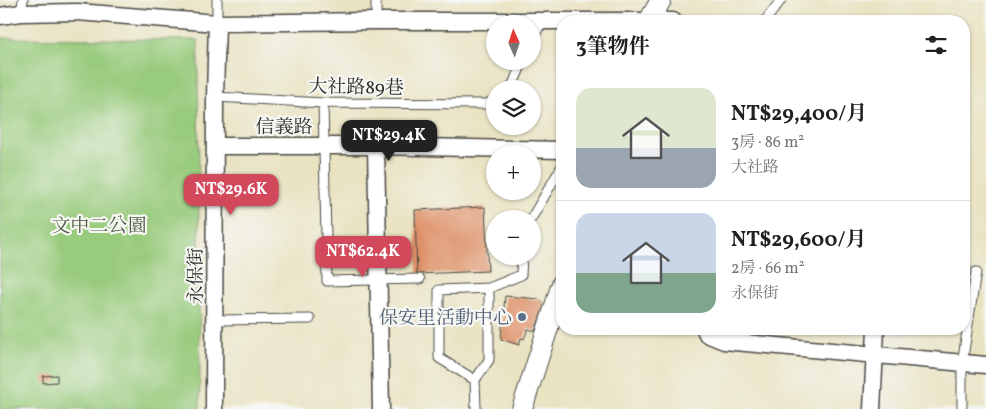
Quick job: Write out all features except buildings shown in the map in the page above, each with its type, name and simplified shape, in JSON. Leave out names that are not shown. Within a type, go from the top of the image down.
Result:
[{"type":"street","points":[[652,15],[661,0]]},
{"type":"street","points":[[0,16],[22,6],[77,6],[217,22],[376,20],[556,21]]},
{"type":"street","name":"永保街","points":[[214,409],[217,22]]},
{"type":"street","name":"信義路","points":[[216,146],[376,146],[556,150]]},
{"type":"street","points":[[376,146],[381,409]]},
{"type":"street","points":[[522,409],[556,303]]},
{"type":"street","points":[[709,335],[724,341],[986,365]]},
{"type":"street","points":[[872,409],[876,335]]},
{"type":"lane","points":[[217,0],[217,22]]},
{"type":"lane","points":[[376,0],[376,20]]},
{"type":"lane","points":[[770,15],[781,0]]},
{"type":"lane","name":"大社路89巷","points":[[215,97],[323,103],[486,104]]},
{"type":"lane","points":[[323,103],[327,281],[420,279]]},
{"type":"lane","points":[[536,210],[556,176]]},
{"type":"lane","points":[[475,380],[439,358],[439,290],[489,288],[521,275],[522,265]]},
{"type":"lane","points":[[970,311],[976,272]]},
{"type":"lane","points":[[476,409],[475,380],[489,360],[489,288]]},
{"type":"lane","points":[[215,320],[310,319]]},
{"type":"lane","points":[[962,409],[962,364],[966,335]]},
{"type":"green space","name":"文中二公園","points":[[0,38],[198,40],[200,409],[0,409]]},
{"type":"place","name":"保安里活動中心","points":[[522,317]]}]
